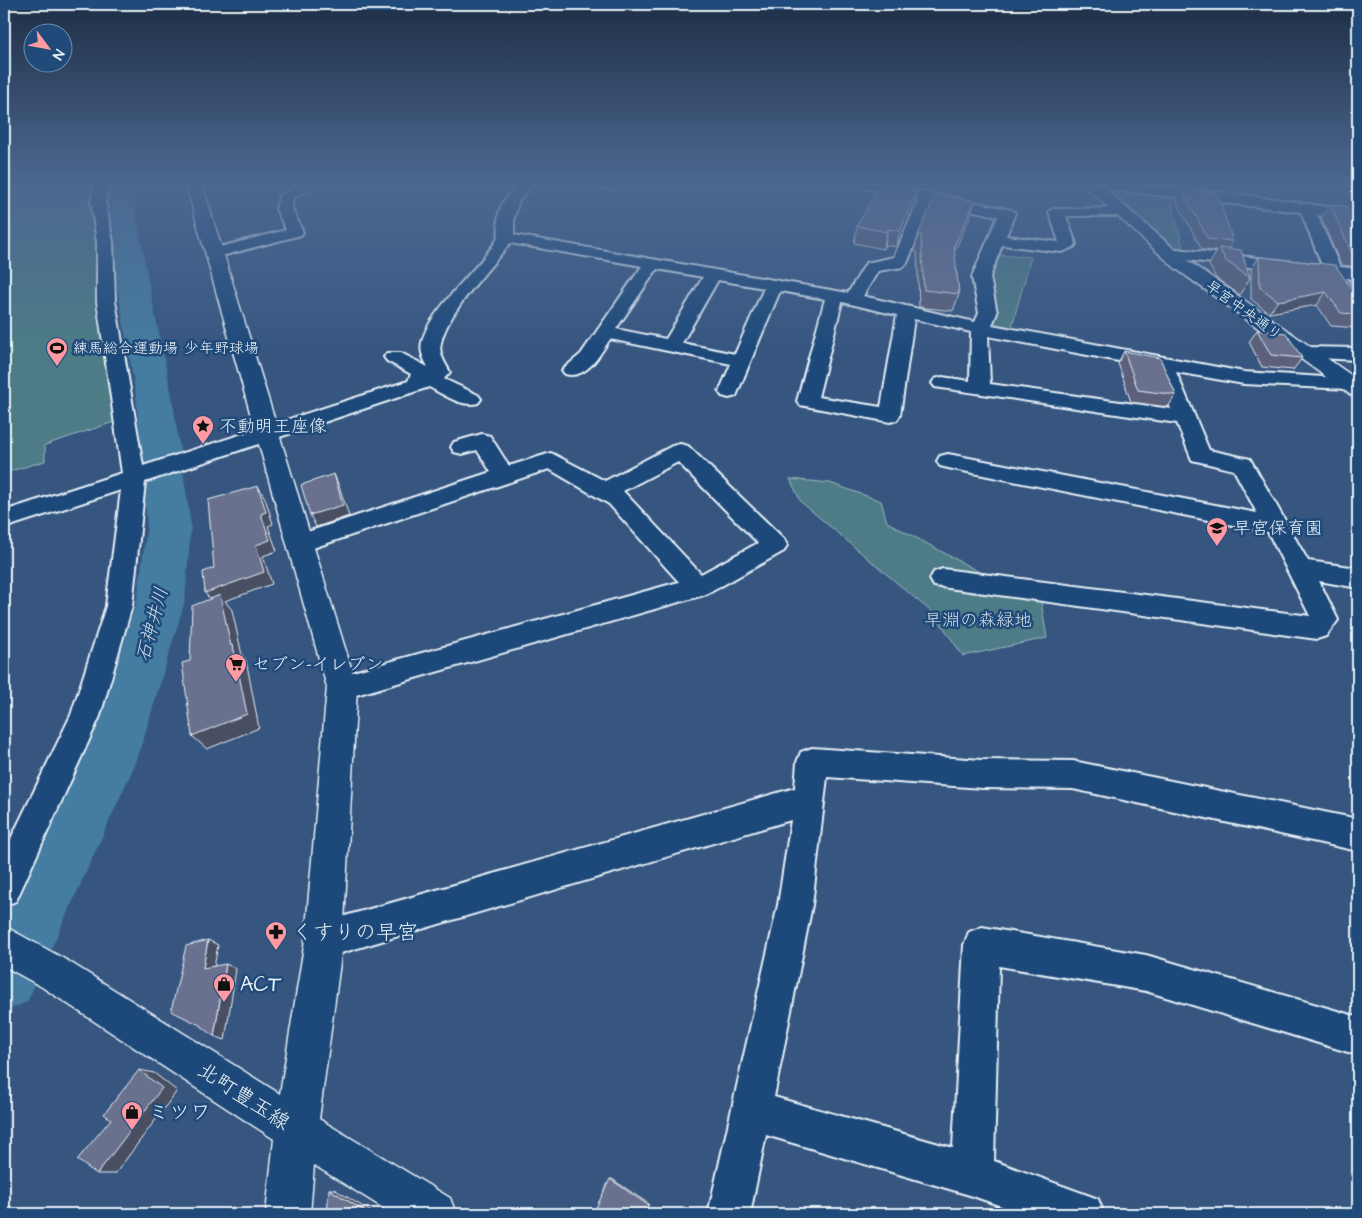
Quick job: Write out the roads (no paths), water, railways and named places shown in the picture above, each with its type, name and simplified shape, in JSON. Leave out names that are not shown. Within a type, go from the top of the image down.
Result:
[{"type":"street","points":[[4,889],[85,716],[119,606],[139,477],[106,301],[105,241]]},
{"type":"street","points":[[210,241],[269,433],[342,687],[324,940],[296,1129],[288,1214]]},
{"type":"street","points":[[214,253],[261,241]]},
{"type":"street","points":[[4,520],[423,383],[440,372],[432,353],[431,343],[439,324],[504,241]]},
{"type":"street","points":[[523,241],[653,262],[844,297],[982,329],[1139,360],[1244,378],[1353,387]]},
{"type":"street","points":[[906,312],[890,414],[807,401],[844,297],[872,267],[897,264],[909,241]]},
{"type":"street","points":[[980,388],[979,334],[988,313],[981,277],[996,241]]},
{"type":"street","points":[[1004,241],[1062,247],[1068,244],[1067,241]]},
{"type":"street","name":"早宮中央通り","points":[[1153,241],[1168,254],[1353,387]]},
{"type":"street","points":[[1320,241],[1332,271],[1358,311]]},
{"type":"street","points":[[1168,254],[1358,274]]},
{"type":"street","points":[[572,370],[588,358],[653,262]]},
{"type":"street","points":[[671,346],[714,273]]},
{"type":"street","points":[[729,392],[774,284]]},
{"type":"street","points":[[605,332],[742,361]]},
{"type":"street","points":[[1304,353],[1358,354]]},
{"type":"street","points":[[394,357],[422,372],[423,383]]},
{"type":"street","points":[[943,579],[1317,628],[1324,620],[1300,569],[1242,464],[1200,455],[1163,364]]},
{"type":"street","points":[[423,383],[471,398]]},
{"type":"street","points":[[942,383],[1185,418]]},
{"type":"street","points":[[462,447],[482,441],[504,475]]},
{"type":"street","points":[[342,687],[698,587],[776,545],[680,451],[605,491]]},
{"type":"street","points":[[301,543],[550,460],[617,498],[698,587]]},
{"type":"street","points":[[948,462],[1275,525]]},
{"type":"street","points":[[1300,569],[1358,578]]},
{"type":"street","points":[[729,1214],[795,905],[810,799],[812,762],[982,774],[1073,775],[1358,835]]},
{"type":"street","points":[[324,940],[810,799]]},
{"type":"street","name":"北町豊玉線","points":[[4,945],[55,974],[296,1129],[434,1214]]},
{"type":"street","points":[[973,1175],[982,945],[1146,973],[1358,1036]]},
{"type":"street","points":[[752,1111],[973,1175],[1083,1214]]},
{"type":"waterway","name":"石神井川","points":[[4,979],[109,760],[161,601],[169,525],[154,396],[126,241]]},
{"type":"place","name":"練馬総合運動場 少年野球場","points":[[57,367]]},
{"type":"place","name":"不動明王座像","points":[[203,445]]},
{"type":"place","name":"早宮保育園","points":[[1217,547]]},
{"type":"place","name":"セブン-イレブン","points":[[236,683]]},
{"type":"place","name":"くすりの早宮","points":[[276,951]]},
{"type":"place","name":"ACT","points":[[224,1003]]},
{"type":"place","name":"ミツワ","points":[[132,1131]]},
{"type":"park label","name":"早淵の森緑地","points":[[978,620]]}]
